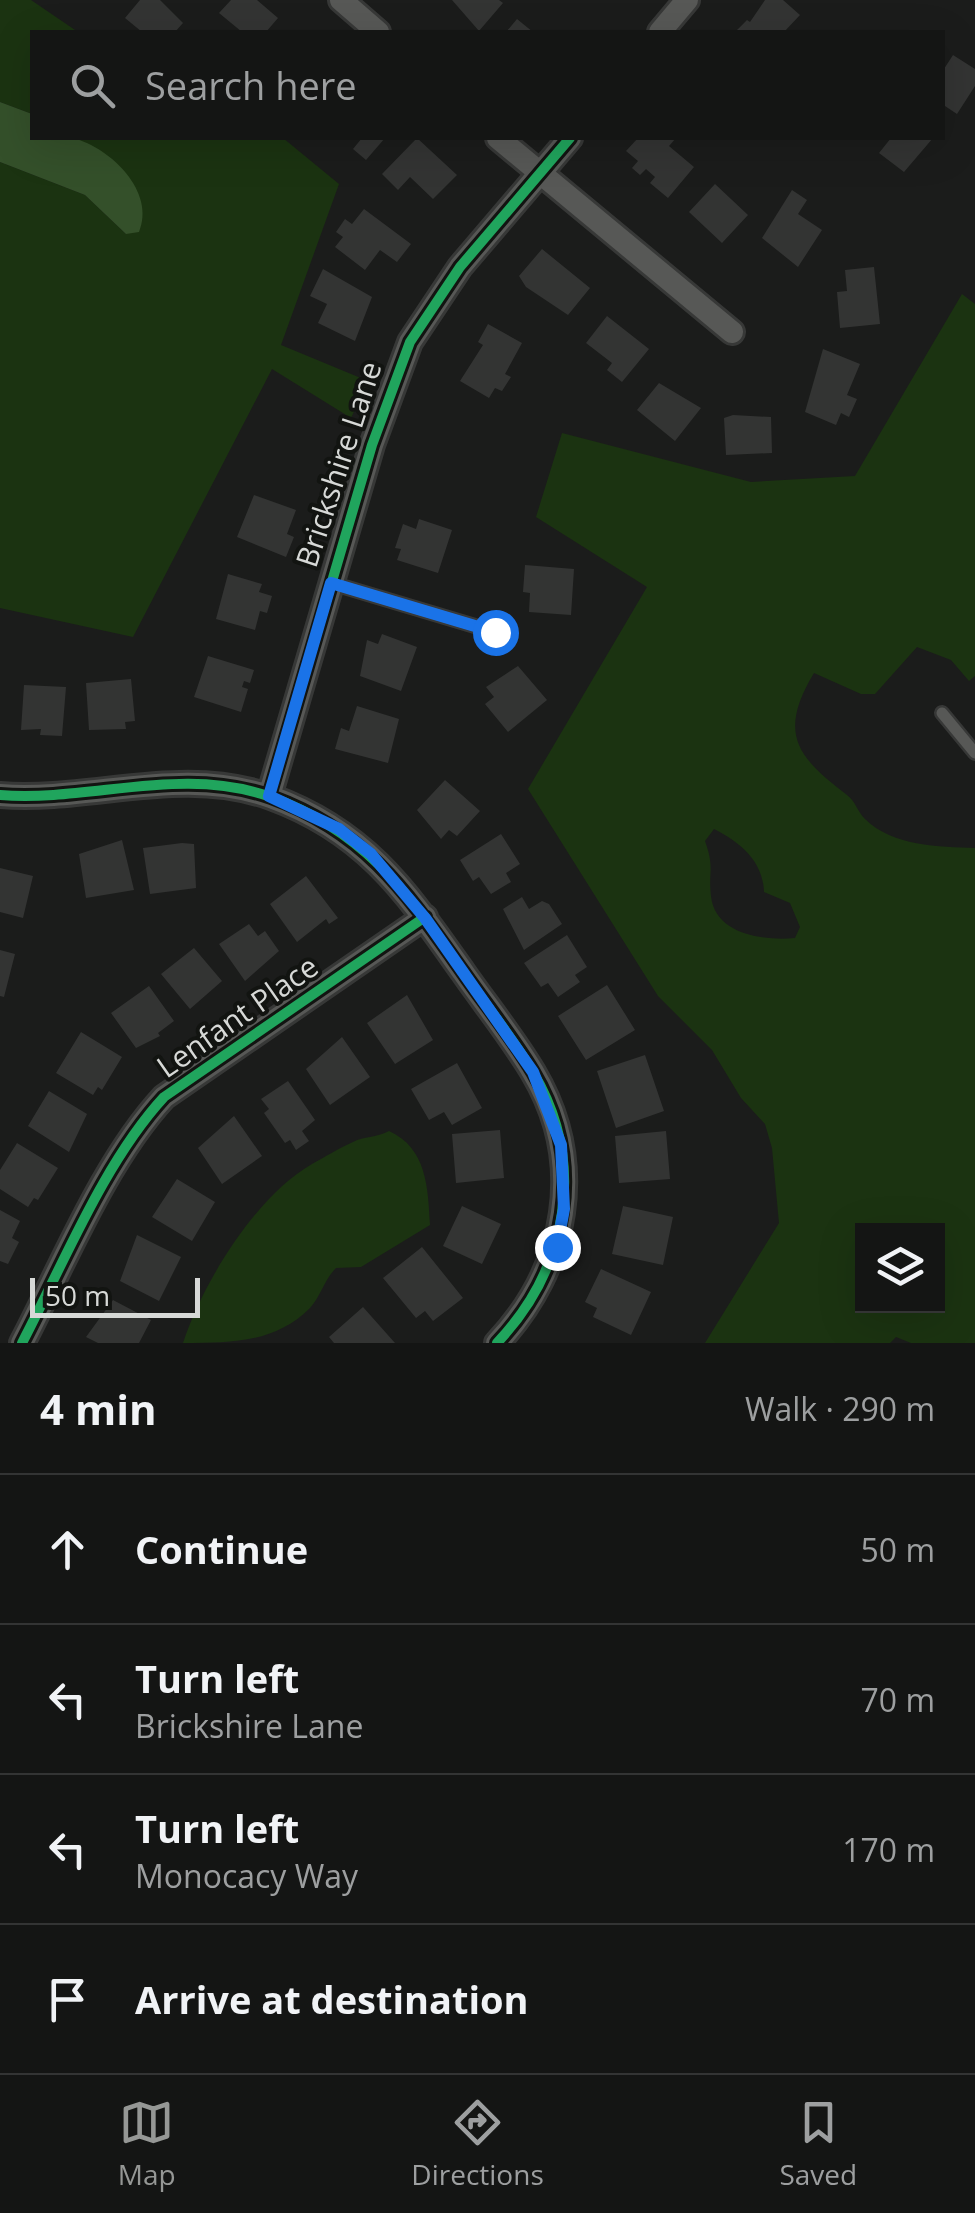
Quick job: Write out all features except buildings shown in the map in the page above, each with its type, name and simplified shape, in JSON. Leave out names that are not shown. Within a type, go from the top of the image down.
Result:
[{"type":"street","points":[[341,0],[376,30]]},
{"type":"street","points":[[662,30],[687,0]]},
{"type":"street","points":[[500,140],[732,332]]},
{"type":"street","name":"Brickshire Lane","points":[[269,796],[386,401],[410,342],[460,267],[568,140]]},
{"type":"street","points":[[0,795],[172,782],[236,788],[269,796],[339,829],[371,854],[425,918],[533,1072],[561,1145],[564,1209],[557,1247],[542,1283],[497,1343]]},
{"type":"street","name":"Lenfant Place","points":[[22,1343],[91,1210],[136,1133],[164,1098],[425,918]]},
{"type":"lane","points":[[331,583],[495,632]]},
{"type":"lane","points":[[942,713],[975,753]]},
{"type":"shaded area","points":[[0,0],[31,0],[75,30],[30,30],[30,113],[0,102]]},
{"type":"shaded area","points":[[0,102],[30,113],[30,140],[79,140],[115,162],[136,187],[143,217],[139,232],[126,234],[85,195],[0,162]]},
{"type":"shaded area","points":[[77,140],[285,140],[339,184],[281,345],[368,381],[351,418],[272,369],[133,637],[0,608],[0,162],[85,195],[126,234],[114,161]]},
{"type":"shaded area","points":[[962,294],[975,304],[975,676],[969,681],[951,660],[917,647],[875,694],[861,694],[814,673],[803,694],[795,728],[798,742],[815,768],[850,798],[876,828],[902,840],[975,848],[975,1343],[911,1343],[896,1337],[890,1343],[705,1343],[779,1223],[772,1148],[765,1124],[741,1098],[712,1050],[658,996],[528,789],[647,587],[536,517],[562,433],[751,482],[855,476]],"holes":[[[714,829],[733,840],[755,862],[764,892],[790,903],[800,927],[795,938],[743,933],[731,927],[715,909],[705,841]]]},
{"type":"shaded area","points":[[389,1131],[402,1138],[418,1158],[426,1183],[430,1225],[361,1267],[336,1268],[310,1308],[282,1328],[251,1339],[183,1343],[218,1268],[271,1197],[312,1164],[357,1140]]},
{"type":"cycle path","points":[[269,796],[372,445],[410,342],[460,267],[568,140]]},
{"type":"cycle path","points":[[0,795],[68,794],[170,784],[237,788],[305,811],[334,828],[403,891],[525,1059],[550,1107],[560,1142],[562,1214],[554,1248],[521,1314],[497,1343]]},
{"type":"cycle path","points":[[22,1343],[104,1183],[142,1123],[164,1097],[425,917]]},
{"type":"route","points":[[495,632],[331,583],[269,796],[339,829],[398,882],[533,1072],[551,1109],[561,1145],[564,1209],[557,1247]]}]
